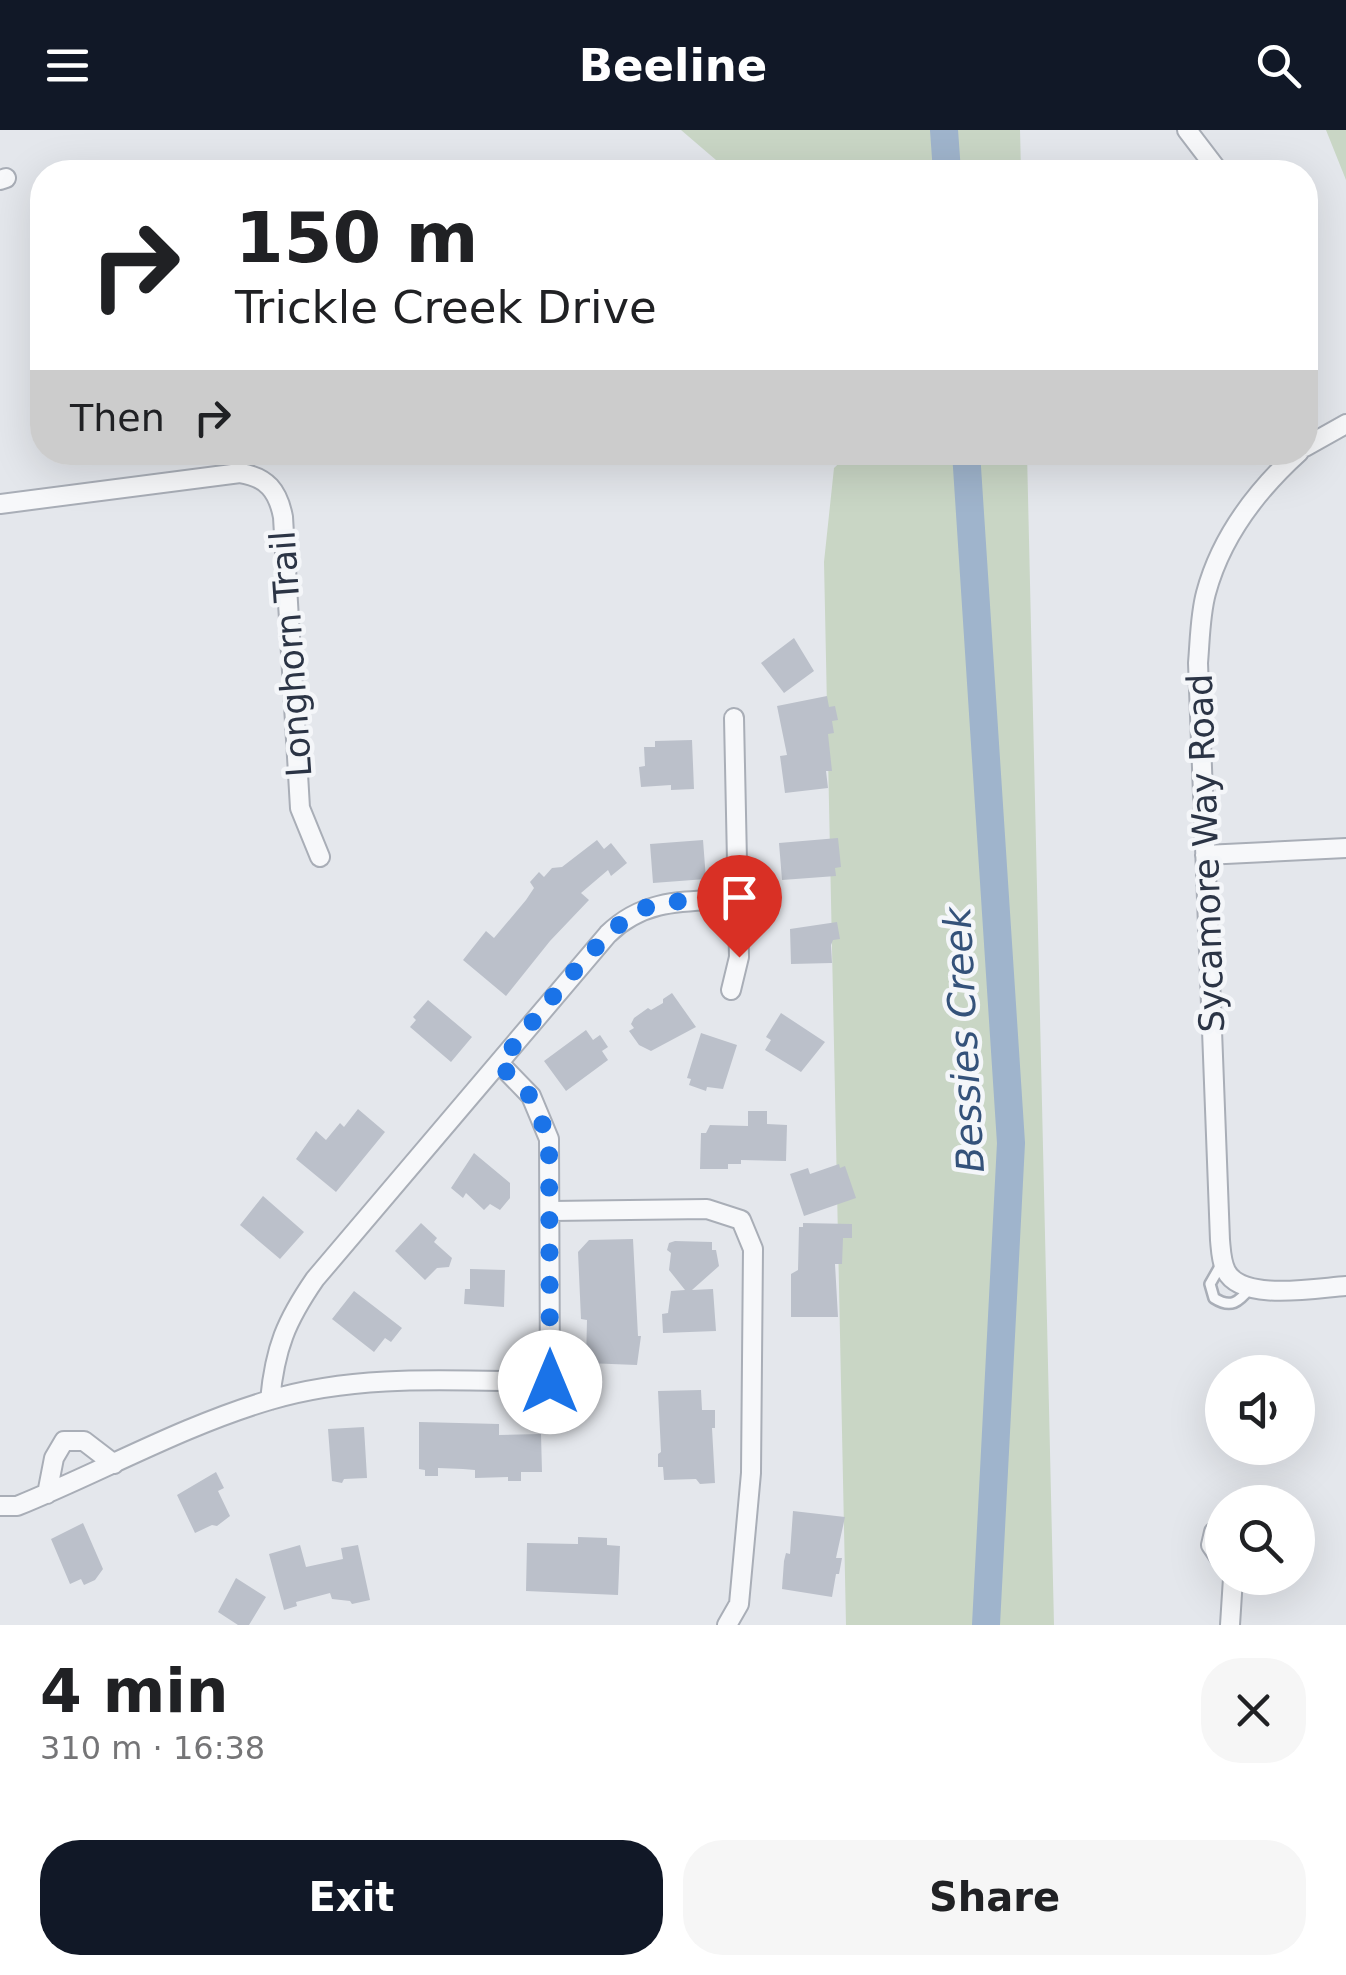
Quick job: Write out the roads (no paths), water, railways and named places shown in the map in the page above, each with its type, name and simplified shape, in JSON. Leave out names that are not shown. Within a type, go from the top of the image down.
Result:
[{"type":"street","points":[[1187,130],[1210,160]]},
{"type":"street","points":[[1318,439],[1346,424]]},
{"type":"street","name":"Sycamore Way Road","points":[[1242,1284],[1223,1261],[1198,663],[1206,594],[1233,527],[1286,465]]},
{"type":"street","name":"Longhorn Trail","points":[[0,504],[240,473],[255,475],[269,484],[279,499],[283,517],[300,808],[320,857]]},
{"type":"street","points":[[731,990],[739,957],[734,718]]},
{"type":"street","points":[[1206,855],[1346,848]]},
{"type":"street","points":[[270,1400],[276,1350],[302,1298],[608,934],[633,913],[665,904],[737,899]]},
{"type":"street","points":[[0,1506],[17,1506],[48,1494],[221,1417],[270,1400],[336,1387],[400,1381],[550,1382],[549,1139],[530,1096],[499,1064]]},
{"type":"street","points":[[552,1211],[707,1210],[741,1220],[753,1249],[751,1473],[739,1604],[728,1625]]},
{"type":"street","points":[[1242,1284],[1263,1290],[1346,1286]]},
{"type":"street","points":[[48,1494],[54,1458],[64,1441],[84,1441],[114,1464]]},
{"type":"street","points":[[1230,1625],[1232,1595]]},
{"type":"lane","points":[[1223,1261],[1210,1284],[1214,1298],[1234,1304],[1242,1284]]},
{"type":"waterway","name":"Bessies Creek","points":[[944,130],[946,160]]},
{"type":"waterway","name":"Bessies Creek","points":[[967,465],[1011,1143],[986,1625]]}]
